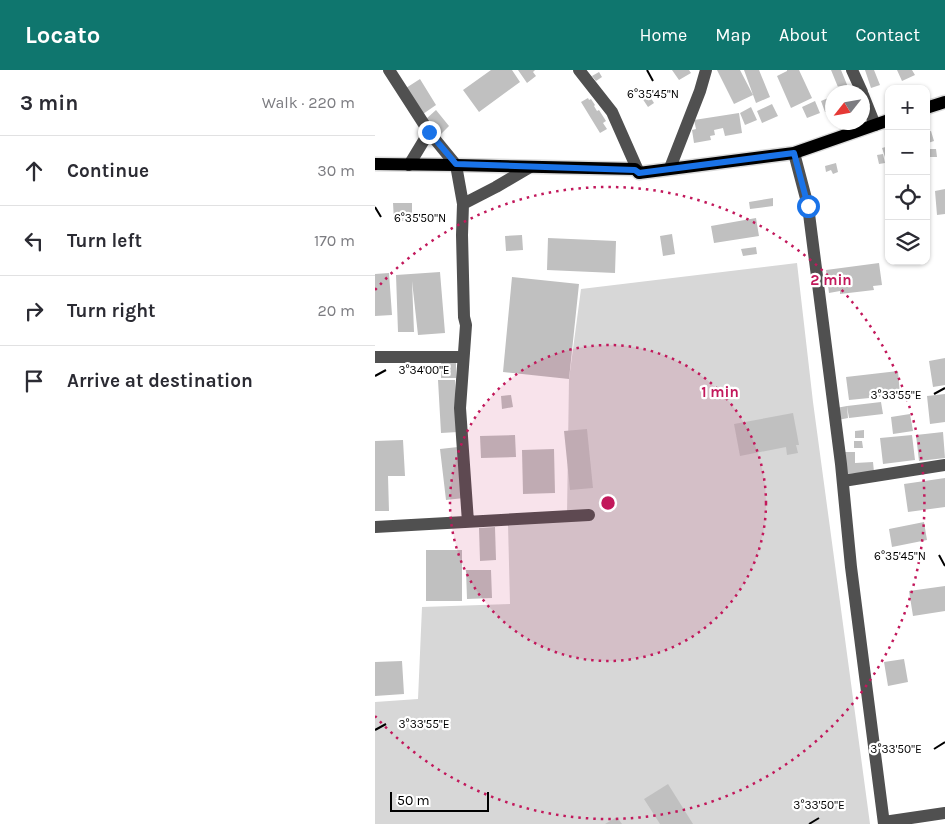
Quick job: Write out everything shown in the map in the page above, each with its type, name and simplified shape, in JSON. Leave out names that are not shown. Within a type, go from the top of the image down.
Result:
[{"type":"main road","points":[[930,107],[945,102]]},
{"type":"main road","points":[[375,164],[456,164],[635,170],[639,173],[794,153],[885,121]]},
{"type":"street","points":[[389,70],[429,132],[456,164],[463,204],[462,262],[466,325],[460,408],[467,522]]},
{"type":"street","points":[[579,70],[612,112],[639,173]]},
{"type":"street","points":[[670,168],[700,91],[706,70]]},
{"type":"street","points":[[852,70],[858,85]]},
{"type":"street","points":[[870,113],[875,125]]},
{"type":"street","points":[[409,165],[429,132]]},
{"type":"street","points":[[794,153],[808,206],[884,823],[945,813]]},
{"type":"street","points":[[463,204],[497,187],[530,167]]},
{"type":"street","points":[[375,358],[463,357]]},
{"type":"street","points":[[843,481],[945,465]]},
{"type":"street","points":[[375,527],[589,515]]},
{"type":"shaded area","points":[[797,263],[813,402],[870,824],[375,824],[375,702],[418,699],[422,607],[510,604],[508,524],[567,515],[569,379],[581,289]]},
{"type":"building","points":[[491,70],[512,70],[520,82],[479,112],[463,90]]},
{"type":"building","points":[[518,70],[535,70],[533,72],[536,76],[527,83]]},
{"type":"building","points":[[672,70],[689,70],[691,73],[679,80]]},
{"type":"building","points":[[717,70],[740,70],[753,95],[734,104]]},
{"type":"building","points":[[744,70],[759,70],[770,97],[756,103]]},
{"type":"building","points":[[787,70],[799,70],[812,98],[791,108],[777,76]]},
{"type":"building","points":[[831,70],[841,70],[847,85],[837,85]]},
{"type":"building","points":[[865,70],[874,70],[880,85],[871,88]]},
{"type":"building","points":[[897,70],[912,70],[915,75],[902,81]]},
{"type":"building","points":[[599,72],[602,77],[596,81],[592,76]]},
{"type":"building","points":[[420,79],[436,105],[423,114],[406,88]]},
{"type":"building","points":[[649,95],[654,103],[648,107],[642,98]]},
{"type":"building","points":[[588,98],[589,100],[591,99],[597,111],[599,110],[606,121],[603,123],[607,129],[600,133],[581,102]]},
{"type":"building","points":[[825,99],[825,112],[821,101]]},
{"type":"building","points":[[815,101],[820,113],[807,118],[802,107]]},
{"type":"building","points":[[772,104],[778,116],[762,123],[757,111]]},
{"type":"building","points":[[751,107],[757,120],[745,125],[740,113]]},
{"type":"building","points":[[436,110],[449,126],[440,135],[426,119]]},
{"type":"building","points":[[739,113],[742,133],[725,136],[723,128],[714,130],[715,135],[710,136],[711,140],[694,143],[692,130],[696,129],[694,120]]},
{"type":"building","points":[[930,131],[934,141],[930,142]]},
{"type":"building","points":[[930,149],[936,149],[937,157],[930,157]]},
{"type":"building","points":[[883,154],[885,163],[879,164],[877,155]]},
{"type":"building","points":[[836,163],[838,172],[833,174],[831,170],[826,172],[825,166]]},
{"type":"building","points":[[945,189],[945,214],[937,215],[935,191]]},
{"type":"building","points":[[773,198],[773,206],[750,209],[749,202]]},
{"type":"building","points":[[393,203],[412,203],[412,221],[394,221]]},
{"type":"building","points":[[756,218],[759,236],[714,243],[711,226]]},
{"type":"building","points":[[672,234],[675,254],[663,256],[660,236]]},
{"type":"building","points":[[522,235],[523,250],[506,251],[505,236]]},
{"type":"building","points":[[548,238],[616,241],[615,273],[547,270]]},
{"type":"building","points":[[756,247],[757,254],[743,256],[741,249]]},
{"type":"building","points":[[879,263],[882,285],[873,286],[874,290],[840,294],[840,291],[829,293],[826,270]]},
{"type":"building","points":[[440,272],[445,333],[418,335],[412,281],[414,332],[398,332],[396,275]]},
{"type":"building","points":[[389,273],[392,315],[375,316],[375,274]]},
{"type":"building","points":[[512,277],[579,284],[569,379],[503,372]]},
{"type":"building","points":[[945,358],[945,385],[933,387],[929,361]]},
{"type":"building","points":[[441,362],[456,362],[456,378],[441,378]]},
{"type":"building","points":[[898,371],[900,395],[849,400],[846,377]]},
{"type":"building","points":[[438,380],[455,380],[458,432],[441,433]]},
{"type":"building","points":[[945,394],[945,422],[930,424],[927,396]]},
{"type":"building","points":[[511,395],[513,407],[502,409],[501,396]]},
{"type":"building","points":[[881,402],[883,414],[849,418],[847,406]]},
{"type":"building","points":[[847,406],[848,418],[838,420],[836,408]]},
{"type":"building","points":[[793,413],[799,445],[796,445],[798,453],[787,455],[786,447],[740,456],[734,424]]},
{"type":"building","points":[[910,414],[913,431],[893,434],[891,417]]},
{"type":"building","points":[[587,429],[593,488],[570,490],[564,431]]},
{"type":"building","points":[[864,430],[864,438],[855,438],[855,431]]},
{"type":"building","points":[[943,432],[945,458],[919,461],[916,435]]},
{"type":"building","points":[[515,435],[516,457],[481,458],[480,436]]},
{"type":"building","points":[[912,435],[915,460],[883,464],[880,438]]},
{"type":"building","points":[[403,440],[405,476],[388,476],[389,511],[375,511],[375,441]]},
{"type":"building","points":[[854,441],[862,441],[863,448],[854,448]]},
{"type":"building","points":[[458,447],[464,498],[446,500],[440,449]]},
{"type":"building","points":[[554,449],[555,493],[523,494],[522,450]]},
{"type":"building","points":[[845,452],[855,452],[855,463],[873,462],[874,472],[847,474]]},
{"type":"building","points":[[945,478],[945,507],[908,512],[904,484]]},
{"type":"building","points":[[924,522],[927,540],[892,547],[889,529]]},
{"type":"building","points":[[495,527],[496,560],[480,561],[479,528]]},
{"type":"building","points":[[426,550],[462,550],[462,601],[426,601]]},
{"type":"building","points":[[466,570],[491,570],[492,598],[467,599]]},
{"type":"building","points":[[945,586],[945,611],[913,616],[909,591]]},
{"type":"building","points":[[904,659],[908,682],[888,686],[884,662]]},
{"type":"building","points":[[402,661],[404,694],[375,696],[375,662]]},
{"type":"building","points":[[668,784],[693,824],[660,824],[644,799]]},
{"type":"building","points":[[617,817],[622,824],[605,824]]},
{"type":"route","points":[[429,132],[456,164],[635,170],[639,173],[794,153],[808,206]]}]
